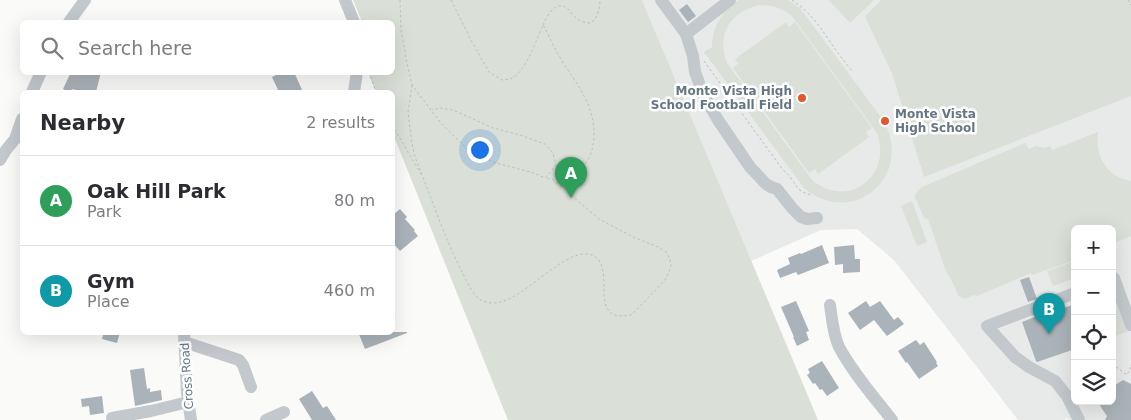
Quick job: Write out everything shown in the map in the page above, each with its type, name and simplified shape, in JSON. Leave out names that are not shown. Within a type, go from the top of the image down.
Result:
[{"type":"street","points":[[70,20],[85,0]]},
{"type":"street","points":[[345,0],[353,20]]},
{"type":"street","points":[[661,0],[686,34],[695,72],[704,96],[750,167],[766,184],[771,188],[777,189],[801,217],[807,219],[817,218]]},
{"type":"street","points":[[686,34],[730,0]]},
{"type":"street","points":[[33,90],[40,75]]},
{"type":"street","points":[[354,90],[357,75]]},
{"type":"street","points":[[0,160],[6,150],[19,142]]},
{"type":"street","points":[[1116,284],[1131,325]]},
{"type":"street","points":[[1071,294],[987,326],[1015,357],[1029,367],[1056,381],[1067,396],[1078,420]]},
{"type":"street","points":[[830,305],[839,346],[854,371],[892,420]]},
{"type":"street","points":[[184,337],[239,360],[243,365],[251,387]]},
{"type":"street","name":"Cross Road","points":[[184,337],[187,393],[191,420]]},
{"type":"street","points":[[112,418],[188,402]]},
{"type":"street","points":[[266,420],[284,412]]},
{"type":"path","points":[[400,0],[401,30],[412,85],[408,112],[415,157],[453,254],[476,297],[483,302],[494,303],[504,301],[515,296],[556,266],[572,257],[585,254],[594,256],[602,267],[605,301],[607,308],[613,315],[631,315],[665,280],[671,266],[666,252],[599,219],[552,179],[496,163],[469,151],[440,122],[412,85]]},
{"type":"path","points":[[451,0],[489,72],[502,80],[516,75],[524,67],[547,15],[554,8],[561,6],[568,9],[581,22],[591,23],[598,14],[600,0]]},
{"type":"path","points":[[792,0],[808,12],[819,24],[852,71]]},
{"type":"path","points":[[1128,0],[1131,5]]},
{"type":"path","points":[[543,25],[558,54],[586,98],[594,128],[593,148],[590,157],[584,165],[575,170],[556,166]]},
{"type":"path","points":[[704,60],[783,170],[800,191],[812,195]]},
{"type":"path","points":[[370,75],[375,90]]},
{"type":"path","points":[[432,110],[440,108],[453,110],[493,128],[545,144],[552,153],[556,166]]},
{"type":"path","points":[[395,130],[424,178]]},
{"type":"path","points":[[545,178],[556,166]]},
{"type":"path","points":[[1116,367],[1127,374],[1131,367]]},
{"type":"shaded area","points":[[353,0],[642,0],[818,420],[508,420],[395,139],[395,90],[375,90],[369,75],[395,75],[395,20],[361,20]]},
{"type":"shaded area","name":"Monte Vista High School","points":[[642,0],[1131,0],[1131,420],[1069,420],[1067,418],[1064,420],[1018,420],[894,260],[857,229],[821,230],[751,261]]},
{"type":"shaded area","points":[[739,0],[788,0],[800,8],[883,120],[891,141],[891,160],[885,177],[874,190],[859,199],[842,203],[823,199],[804,188],[704,52],[712,47],[716,26],[723,14]],"holes":[[[760,5],[773,6],[792,16],[877,133],[880,149],[879,163],[873,175],[864,184],[853,190],[840,191],[826,188],[812,180],[727,63],[723,43],[728,26],[741,13]]]},
{"type":"shaded area","points":[[829,0],[874,0],[850,23]]},
{"type":"shaded area","points":[[881,0],[1131,0],[1131,96],[924,177],[892,73],[865,17]]},
{"type":"shaded area","name":"Monte Vista High School Football Field","points":[[786,22],[789,27],[795,22],[872,128],[866,132],[869,137],[818,174],[815,169],[809,173],[733,68],[738,64],[735,59]]},
{"type":"shaded area","points":[[1098,132],[1098,149],[1104,164],[1115,175],[1131,181],[1131,236],[1116,242],[1116,225],[1071,225],[1071,261],[1032,275],[1031,273],[977,296],[973,295],[965,299],[958,296],[945,269],[928,219],[924,218],[914,198],[917,192],[922,187],[1025,143],[1029,149],[1036,146],[1044,148],[1050,146],[1052,150]]},
{"type":"shaded area","points":[[912,201],[927,242],[917,246],[901,206]]},
{"type":"shaded area","points":[[1071,262],[1071,279],[1053,286],[1047,271]]},
{"type":"shaded area","points":[[1116,294],[1130,331],[1116,336]]},
{"type":"building","points":[[687,4],[696,16],[688,22],[679,10]]},
{"type":"building","points":[[70,75],[100,75],[96,90],[63,89]]},
{"type":"building","points":[[276,75],[295,75],[302,90],[278,90],[272,77]]},
{"type":"building","points":[[400,209],[418,236],[400,251],[395,245],[395,213]]},
{"type":"building","points":[[822,245],[829,263],[798,275],[796,272],[780,278],[777,270],[790,264],[788,258]]},
{"type":"building","points":[[854,245],[855,259],[860,259],[860,272],[843,273],[843,264],[835,265],[834,247]]},
{"type":"building","points":[[1029,277],[1037,299],[1028,302],[1020,280]]},
{"type":"building","points":[[796,301],[809,331],[806,332],[809,340],[797,346],[781,307]]},
{"type":"building","points":[[866,301],[870,307],[880,301],[894,320],[898,317],[904,324],[887,336],[874,320],[860,330],[848,313]]},
{"type":"building","points":[[1071,305],[1071,350],[1037,362],[1022,322],[1060,307],[1061,309]]},
{"type":"building","points":[[395,332],[407,332],[407,333],[365,349],[359,335],[395,335]]},
{"type":"building","points":[[103,335],[119,335],[117,343],[102,339]]},
{"type":"building","points":[[916,340],[920,345],[924,342],[938,366],[919,379],[898,351]]},
{"type":"building","points":[[822,361],[839,388],[827,396],[815,383],[813,384],[807,375],[810,373],[808,369]]},
{"type":"building","points":[[144,368],[147,389],[150,388],[150,392],[161,390],[162,400],[135,406],[130,370]]},
{"type":"building","points":[[1123,380],[1131,384],[1131,420],[1105,420],[1107,416],[1100,406],[1116,405],[1116,384]]},
{"type":"building","points":[[312,391],[323,408],[327,406],[336,420],[312,420],[299,399]]},
{"type":"building","points":[[102,396],[104,413],[90,415],[89,406],[82,407],[81,399]]},
{"type":"place","name":"Monte Vista High School Football Field","points":[[802,98]]},
{"type":"place","name":"Monte Vista High School","points":[[885,121]]},
{"type":"place","name":"Oak Hill Park","points":[[571,198]]},
{"type":"place","name":"Gym","points":[[1049,334]]}]
